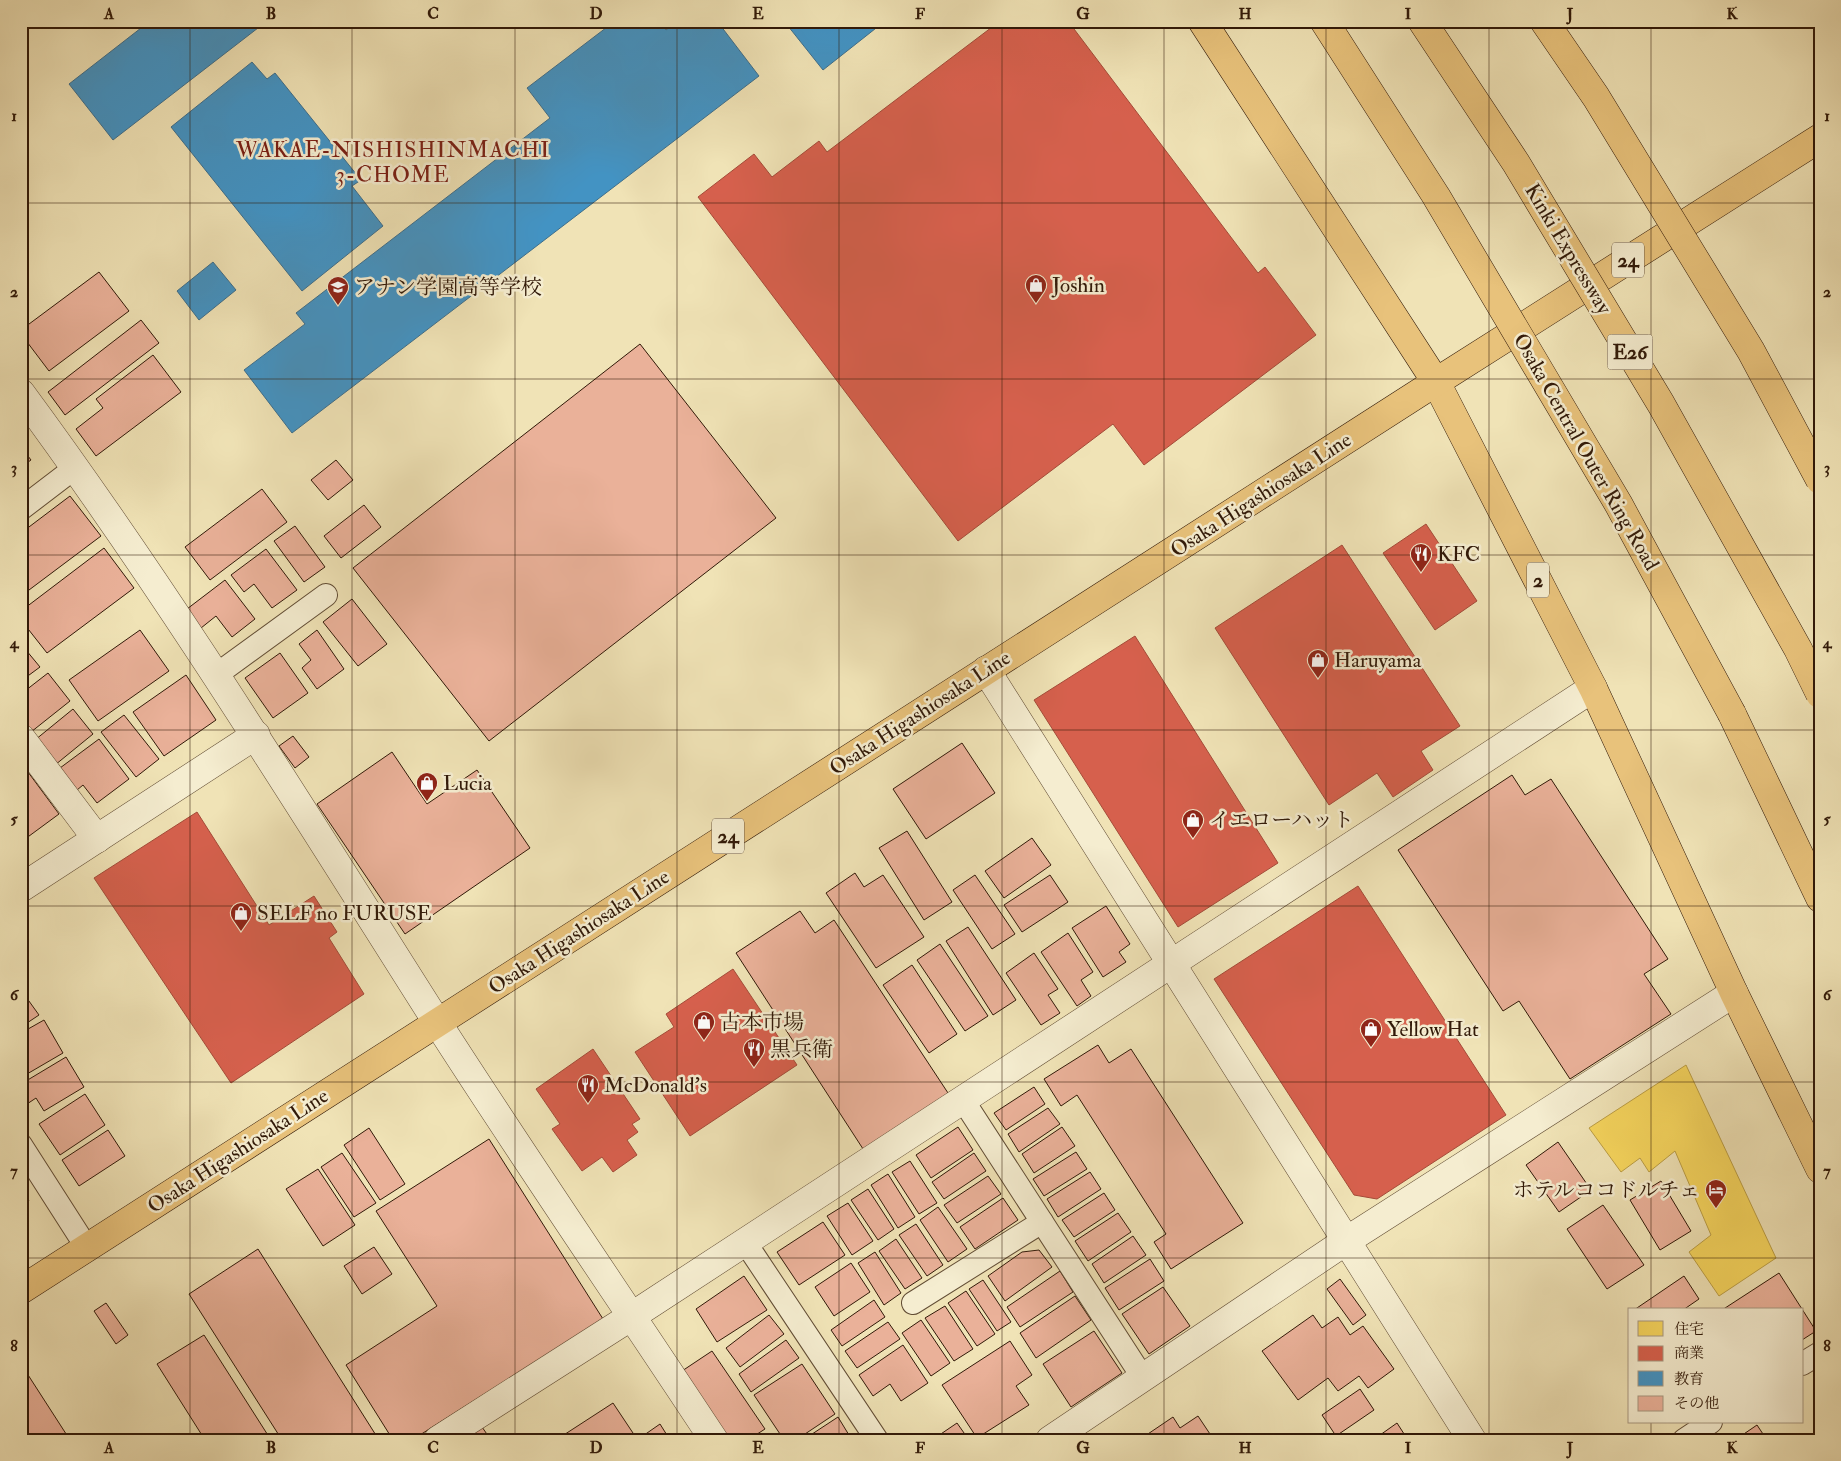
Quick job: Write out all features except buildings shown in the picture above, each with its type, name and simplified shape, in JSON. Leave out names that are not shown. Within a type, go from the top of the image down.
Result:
[{"type":"main road","name":"2","points":[[1202,21],[1436,382],[1593,688],[1734,993],[1820,1169]]},
{"type":"main road","name":"Osaka Central Outer Ring Road","points":[[1324,21],[1436,196],[1619,505],[1732,714],[1820,898]]},
{"type":"main road","name":"Kinki Expressway","points":[[1422,21],[1516,164],[1661,404],[1794,640],[1820,694]]},
{"type":"main road","points":[[1544,21],[1596,98],[1751,351],[1820,480]]},
{"type":"main road","name":"Osaka Higashiosaka Line","points":[[21,1290],[986,670],[1820,138]]},
{"type":"street","points":[[21,393],[76,467],[256,735],[437,1022],[714,1440]]},
{"type":"street","points":[[986,670],[1472,1440]]},
{"type":"street","points":[[438,1440],[632,1316],[1593,688]]},
{"type":"street","points":[[21,888],[256,735]]},
{"type":"street","points":[[21,738],[97,839]]},
{"type":"street","points":[[1050,1440],[1346,1241],[1734,993]]},
{"type":"lane","points":[[21,508],[76,467]]},
{"type":"lane","points":[[216,675],[326,595]]},
{"type":"lane","points":[[963,1100],[1143,1378]]},
{"type":"lane","points":[[21,1145],[87,1248]]},
{"type":"lane","points":[[913,1303],[1042,1222]]},
{"type":"lane","points":[[745,1242],[877,1440]]},
{"type":"lane","points":[[1804,1363],[1820,1353]]},
{"type":"lane","points":[[1684,1440],[1708,1424]]},
{"type":"place","name":"Joshin","points":[[1036,304]]},
{"type":"place","name":"アナン学園高等学校","points":[[338,306]]},
{"type":"place","name":"KFC","points":[[1421,573]]},
{"type":"place","name":"Haruyama","points":[[1318,679]]},
{"type":"place","name":"Lucia","points":[[427,802]]},
{"type":"place","name":"イエローハット","points":[[1193,839]]},
{"type":"place","name":"SELF no FURUSE","points":[[241,932]]},
{"type":"place","name":"古本市場","points":[[704,1041]]},
{"type":"place","name":"Yellow Hat","points":[[1371,1048]]},
{"type":"place","name":"黒兵衛","points":[[754,1068]]},
{"type":"place","name":"McDonald's","points":[[588,1104]]},
{"type":"place","name":"ホテルココドルチェ","points":[[1716,1209]]},
{"type":"district","name":"WAKAE-NISHISHINMACHI 3-CHOME","points":[[393,162]]}]
